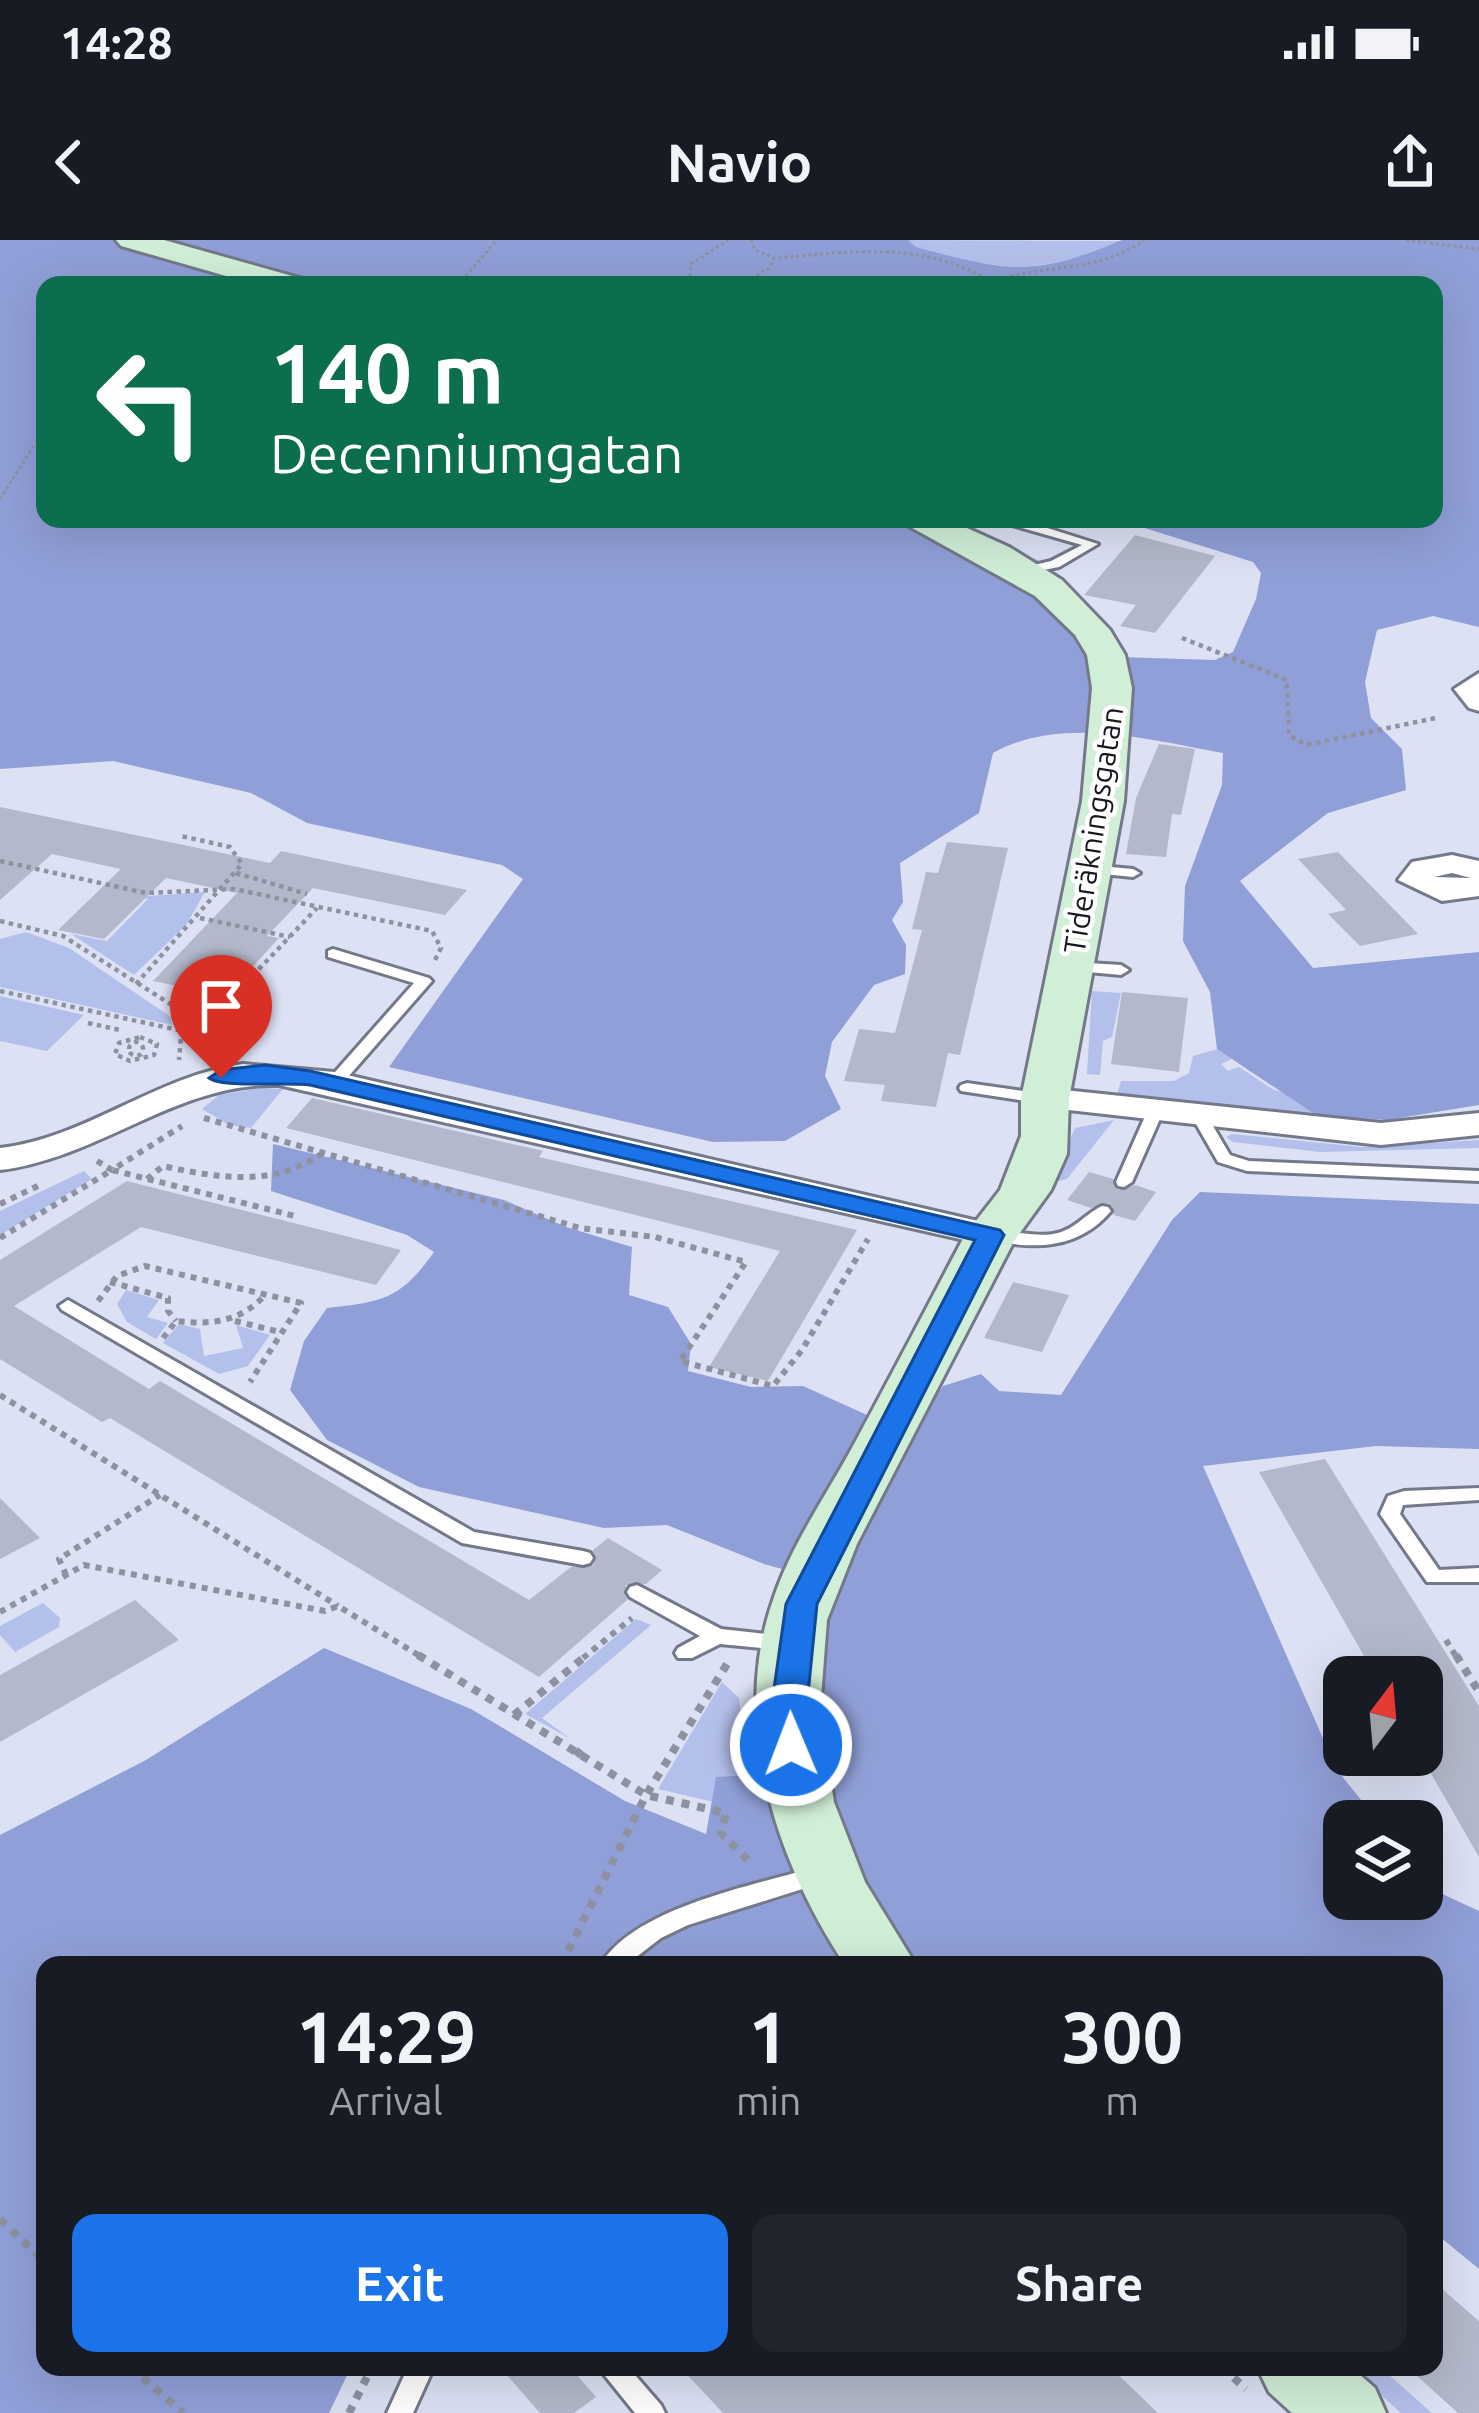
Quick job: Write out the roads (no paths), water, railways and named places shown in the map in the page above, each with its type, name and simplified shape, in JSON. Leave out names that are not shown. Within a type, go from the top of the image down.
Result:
[{"type":"street","points":[[131,240],[260,276]]},
{"type":"street","name":"Tideräkningsgatan","points":[[873,1956],[801,1881],[802,1803],[788,1723],[793,1644],[801,1604],[991,1235],[1016,1208],[1028,1184],[1051,1123],[1045,1100],[1072,967],[1111,871],[1114,677],[1089,626],[1022,572],[932,528]]},
{"type":"street","points":[[1479,682],[1471,683],[1468,693],[1479,702]]},
{"type":"street","points":[[1479,870],[1452,864],[1423,869],[1414,880],[1442,891],[1479,886]]},
{"type":"street","points":[[0,1159],[79,1144],[184,1088],[257,1073],[334,1083],[991,1235]]},
{"type":"street","points":[[1045,1100],[1381,1134],[1479,1124]]},
{"type":"street","points":[[1306,2376],[1346,2413]]},
{"type":"lane","points":[[1022,572],[1055,564],[1092,544],[1037,528]]},
{"type":"lane","points":[[333,954],[424,981],[334,1083]]},
{"type":"lane","points":[[1072,967],[1121,970]]},
{"type":"lane","points":[[968,1088],[1045,1100]]},
{"type":"lane","points":[[1124,1182],[1155,1112]]},
{"type":"lane","points":[[1200,1117],[1224,1159],[1247,1166],[1479,1176]]},
{"type":"lane","points":[[991,1235],[1045,1244],[1092,1224],[1102,1211]]},
{"type":"lane","points":[[68,1306],[469,1538],[584,1558]]},
{"type":"lane","points":[[1479,1494],[1405,1498],[1395,1502],[1390,1514],[1434,1577],[1479,1576]]},
{"type":"lane","points":[[637,1592],[708,1643],[793,1644]]},
{"type":"lane","points":[[620,1956],[639,1938],[801,1881]]},
{"type":"lane","points":[[400,2413],[417,2376]]},
{"type":"lane","points":[[619,2376],[652,2413]]}]
